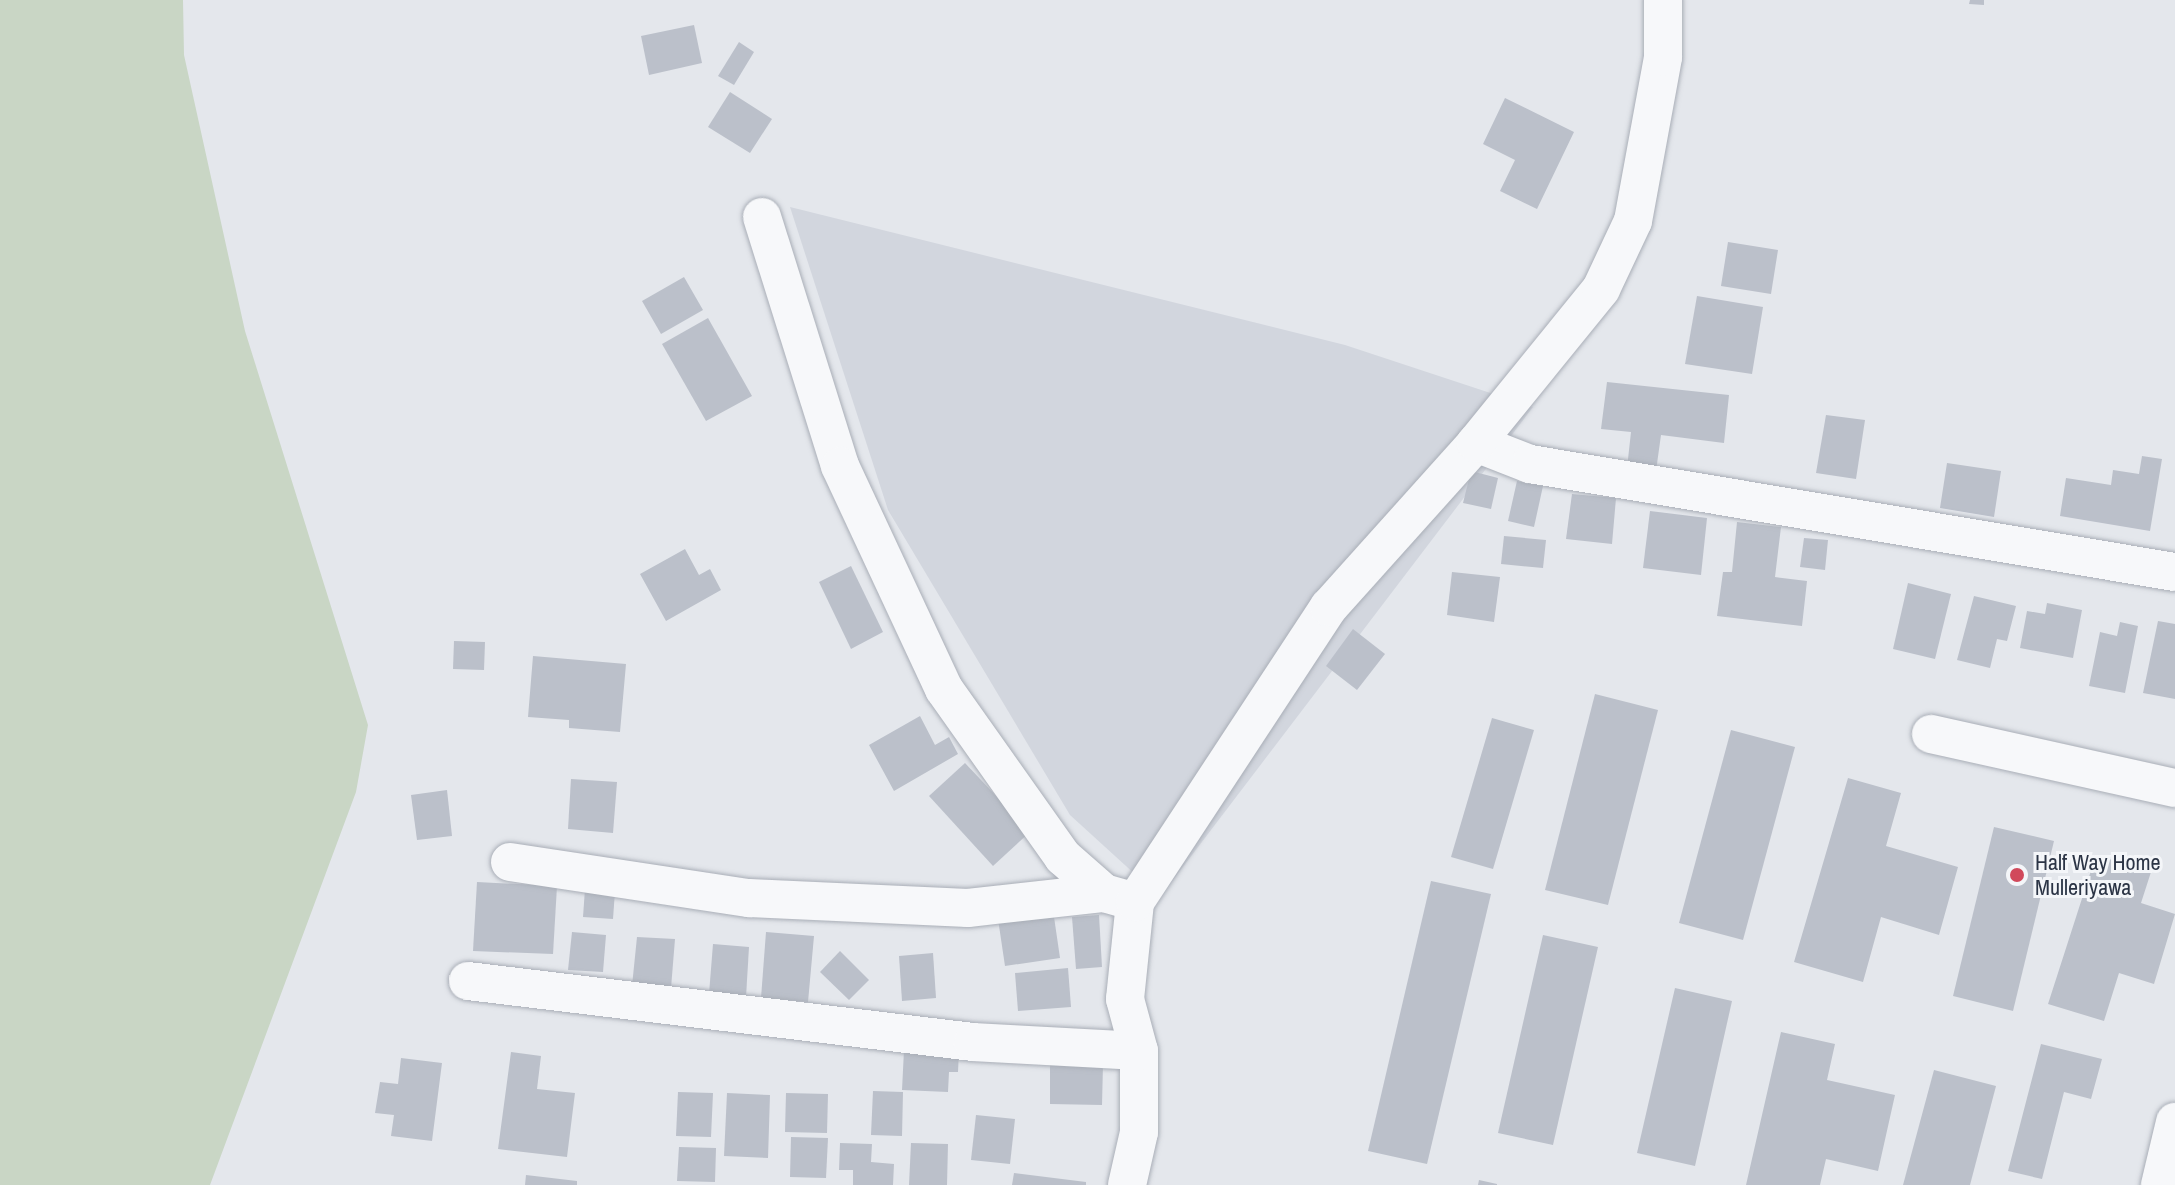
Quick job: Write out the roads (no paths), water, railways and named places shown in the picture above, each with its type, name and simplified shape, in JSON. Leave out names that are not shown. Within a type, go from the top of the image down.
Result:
[{"type":"street","points":[[1127,1185],[1139,1132],[1139,1051],[1125,999],[1119,898],[1329,607],[1476,443],[1601,289],[1633,221],[1663,57],[1663,0]]},
{"type":"street","points":[[762,217],[840,466],[944,689],[1063,857],[1119,898]]},
{"type":"street","points":[[1476,443],[1530,464],[2175,572]]},
{"type":"street","points":[[1931,734],[2175,788]]},
{"type":"street","points":[[510,862],[749,898],[968,908],[1119,898]]},
{"type":"street","points":[[468,981],[973,1042],[1139,1051]]},
{"type":"street","points":[[2160,1185],[2175,1122]]},
{"type":"place","name":"Half Way Home Mulleriyawa","points":[[2017,875]]}]
